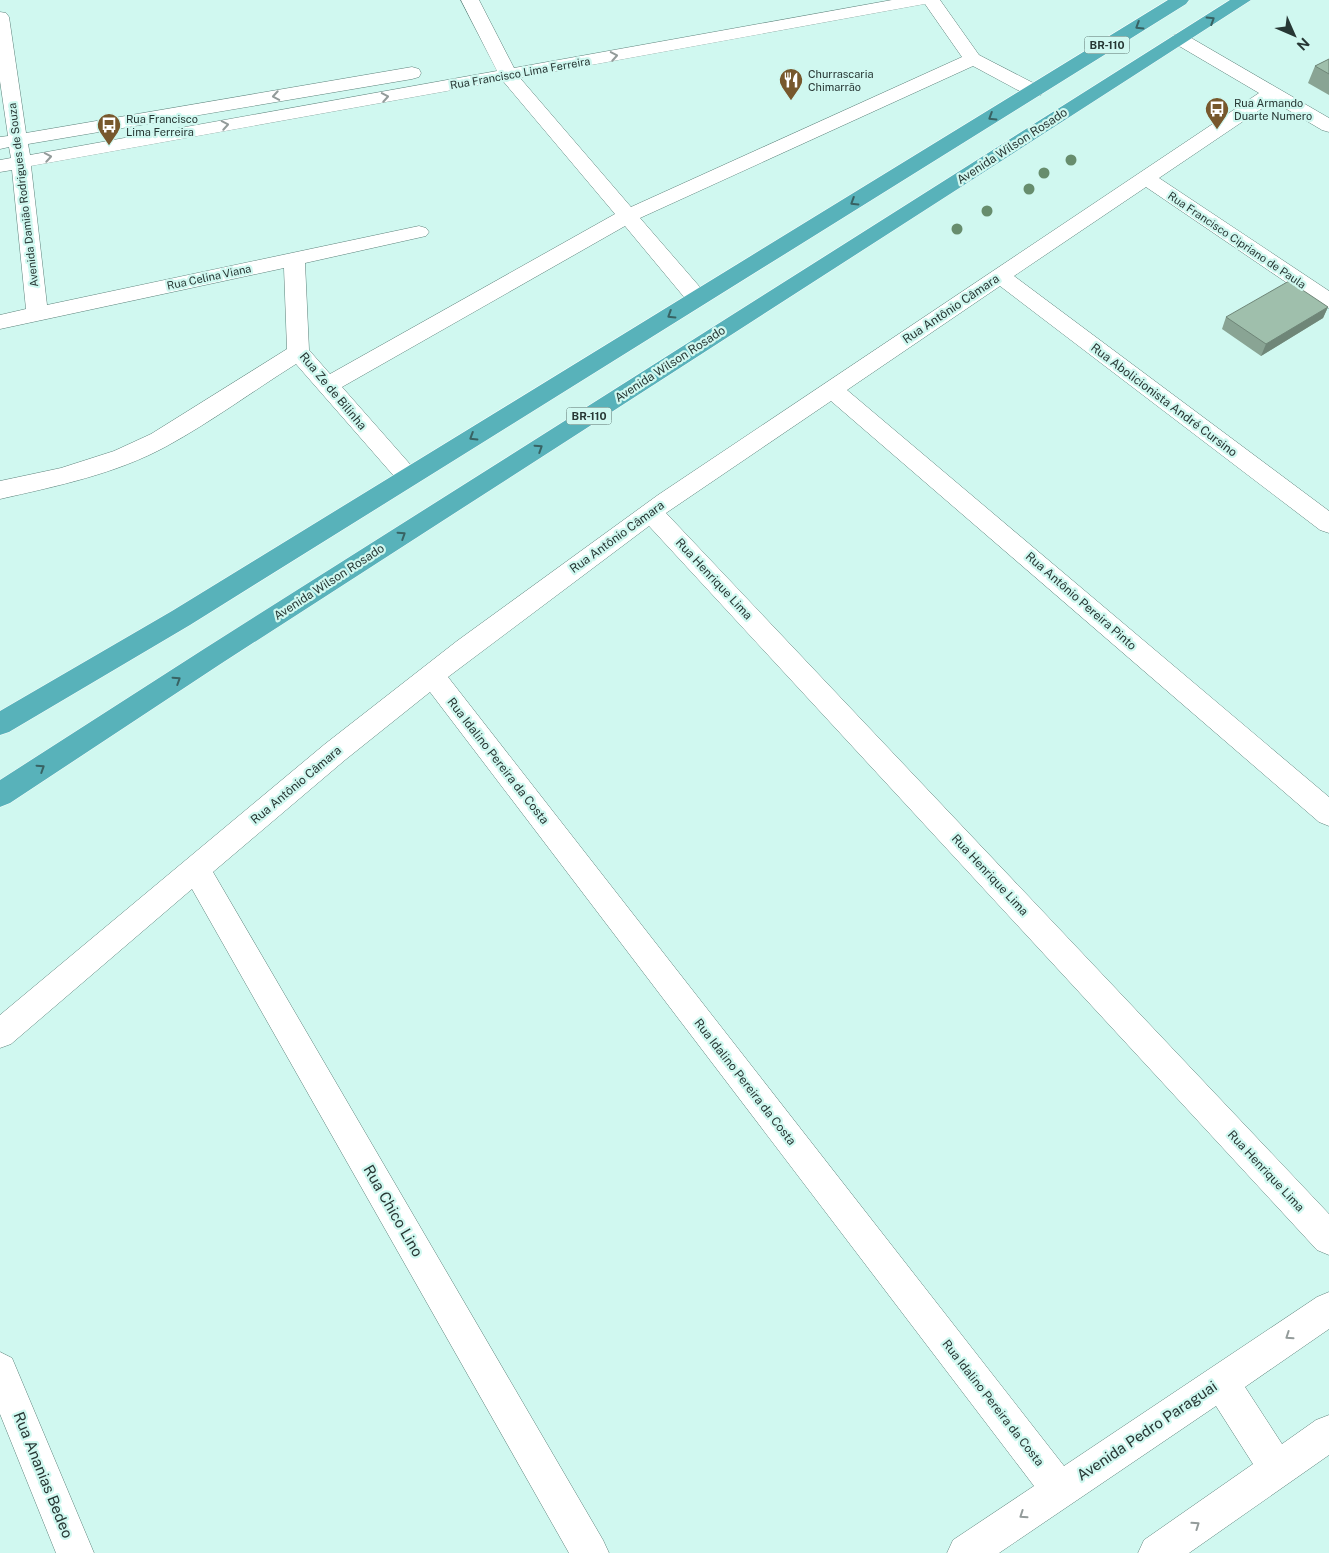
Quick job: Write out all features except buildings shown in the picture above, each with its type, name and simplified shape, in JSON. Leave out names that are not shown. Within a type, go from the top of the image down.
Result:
[{"type":"highway","name":"BR-110","points":[[0,724],[182,618],[1180,0]]},
{"type":"highway","name":"Avenida Wilson Rosado","points":[[0,795],[264,624],[1242,0]]},
{"type":"street","points":[[470,0],[504,67],[697,298]]},
{"type":"street","name":"Rua Francisco Lima Ferreira","points":[[721,28],[824,0]]},
{"type":"street","name":"Rua Francisco Lima Ferreira","points":[[0,166],[316,109],[504,67],[721,28],[921,0]]},
{"type":"street","points":[[931,0],[973,59],[1034,91]]},
{"type":"street","name":"Avenida Damião Rodrigues de Souza","points":[[0,17],[9,141],[21,162],[37,314]]},
{"type":"street","points":[[1180,39],[1329,126]]},
{"type":"street","points":[[328,386],[627,216],[973,59]]},
{"type":"street","name":"Rua Francisco Lima Ferreira","points":[[9,141],[436,69],[504,67]]},
{"type":"street","points":[[312,90],[316,109]]},
{"type":"street","name":"Rua Antônio Câmara","points":[[0,1034],[431,674],[651,512],[1272,93]]},
{"type":"street","name":"Rua Francisco Cipriano de Paula","points":[[1145,178],[1329,301]]},
{"type":"street","name":"Rua Celina Viana","points":[[0,322],[418,232]]},
{"type":"street","name":"Rua Ze de Bilinha","points":[[294,259],[298,352],[408,477]]},
{"type":"street","name":"Rua Abolicionista André Cursino","points":[[1000,276],[1329,524]]},
{"type":"street","points":[[0,490],[62,476],[122,457],[159,440],[298,352]]},
{"type":"street","name":"Rua Antônio Pereira Pinto","points":[[832,389],[1329,814]]},
{"type":"street","name":"Rua Henrique Lima","points":[[651,512],[1329,1238]]},
{"type":"street","name":"Rua Idalino Pereira da Costa","points":[[431,674],[1060,1490]]},
{"type":"street","name":"Rua Chico Lino","points":[[196,869],[590,1553]]},
{"type":"street","name":"Avenida Pedro Paraguai","points":[[966,1553],[1329,1309]]},
{"type":"street","name":"Rua Ananias Bedeo","points":[[0,1370],[75,1553]]},
{"type":"street","points":[[1221,1382],[1277,1469]]},
{"type":"street","points":[[1156,1553],[1329,1433]]},
{"type":"place","name":"Churrascaria Chimarrão","points":[[791,101]]},
{"type":"place","name":"Rua Armando Duarte Numero","points":[[1217,130]]},
{"type":"place","name":"Rua Francisco Lima Ferreira","points":[[109,146]]}]
